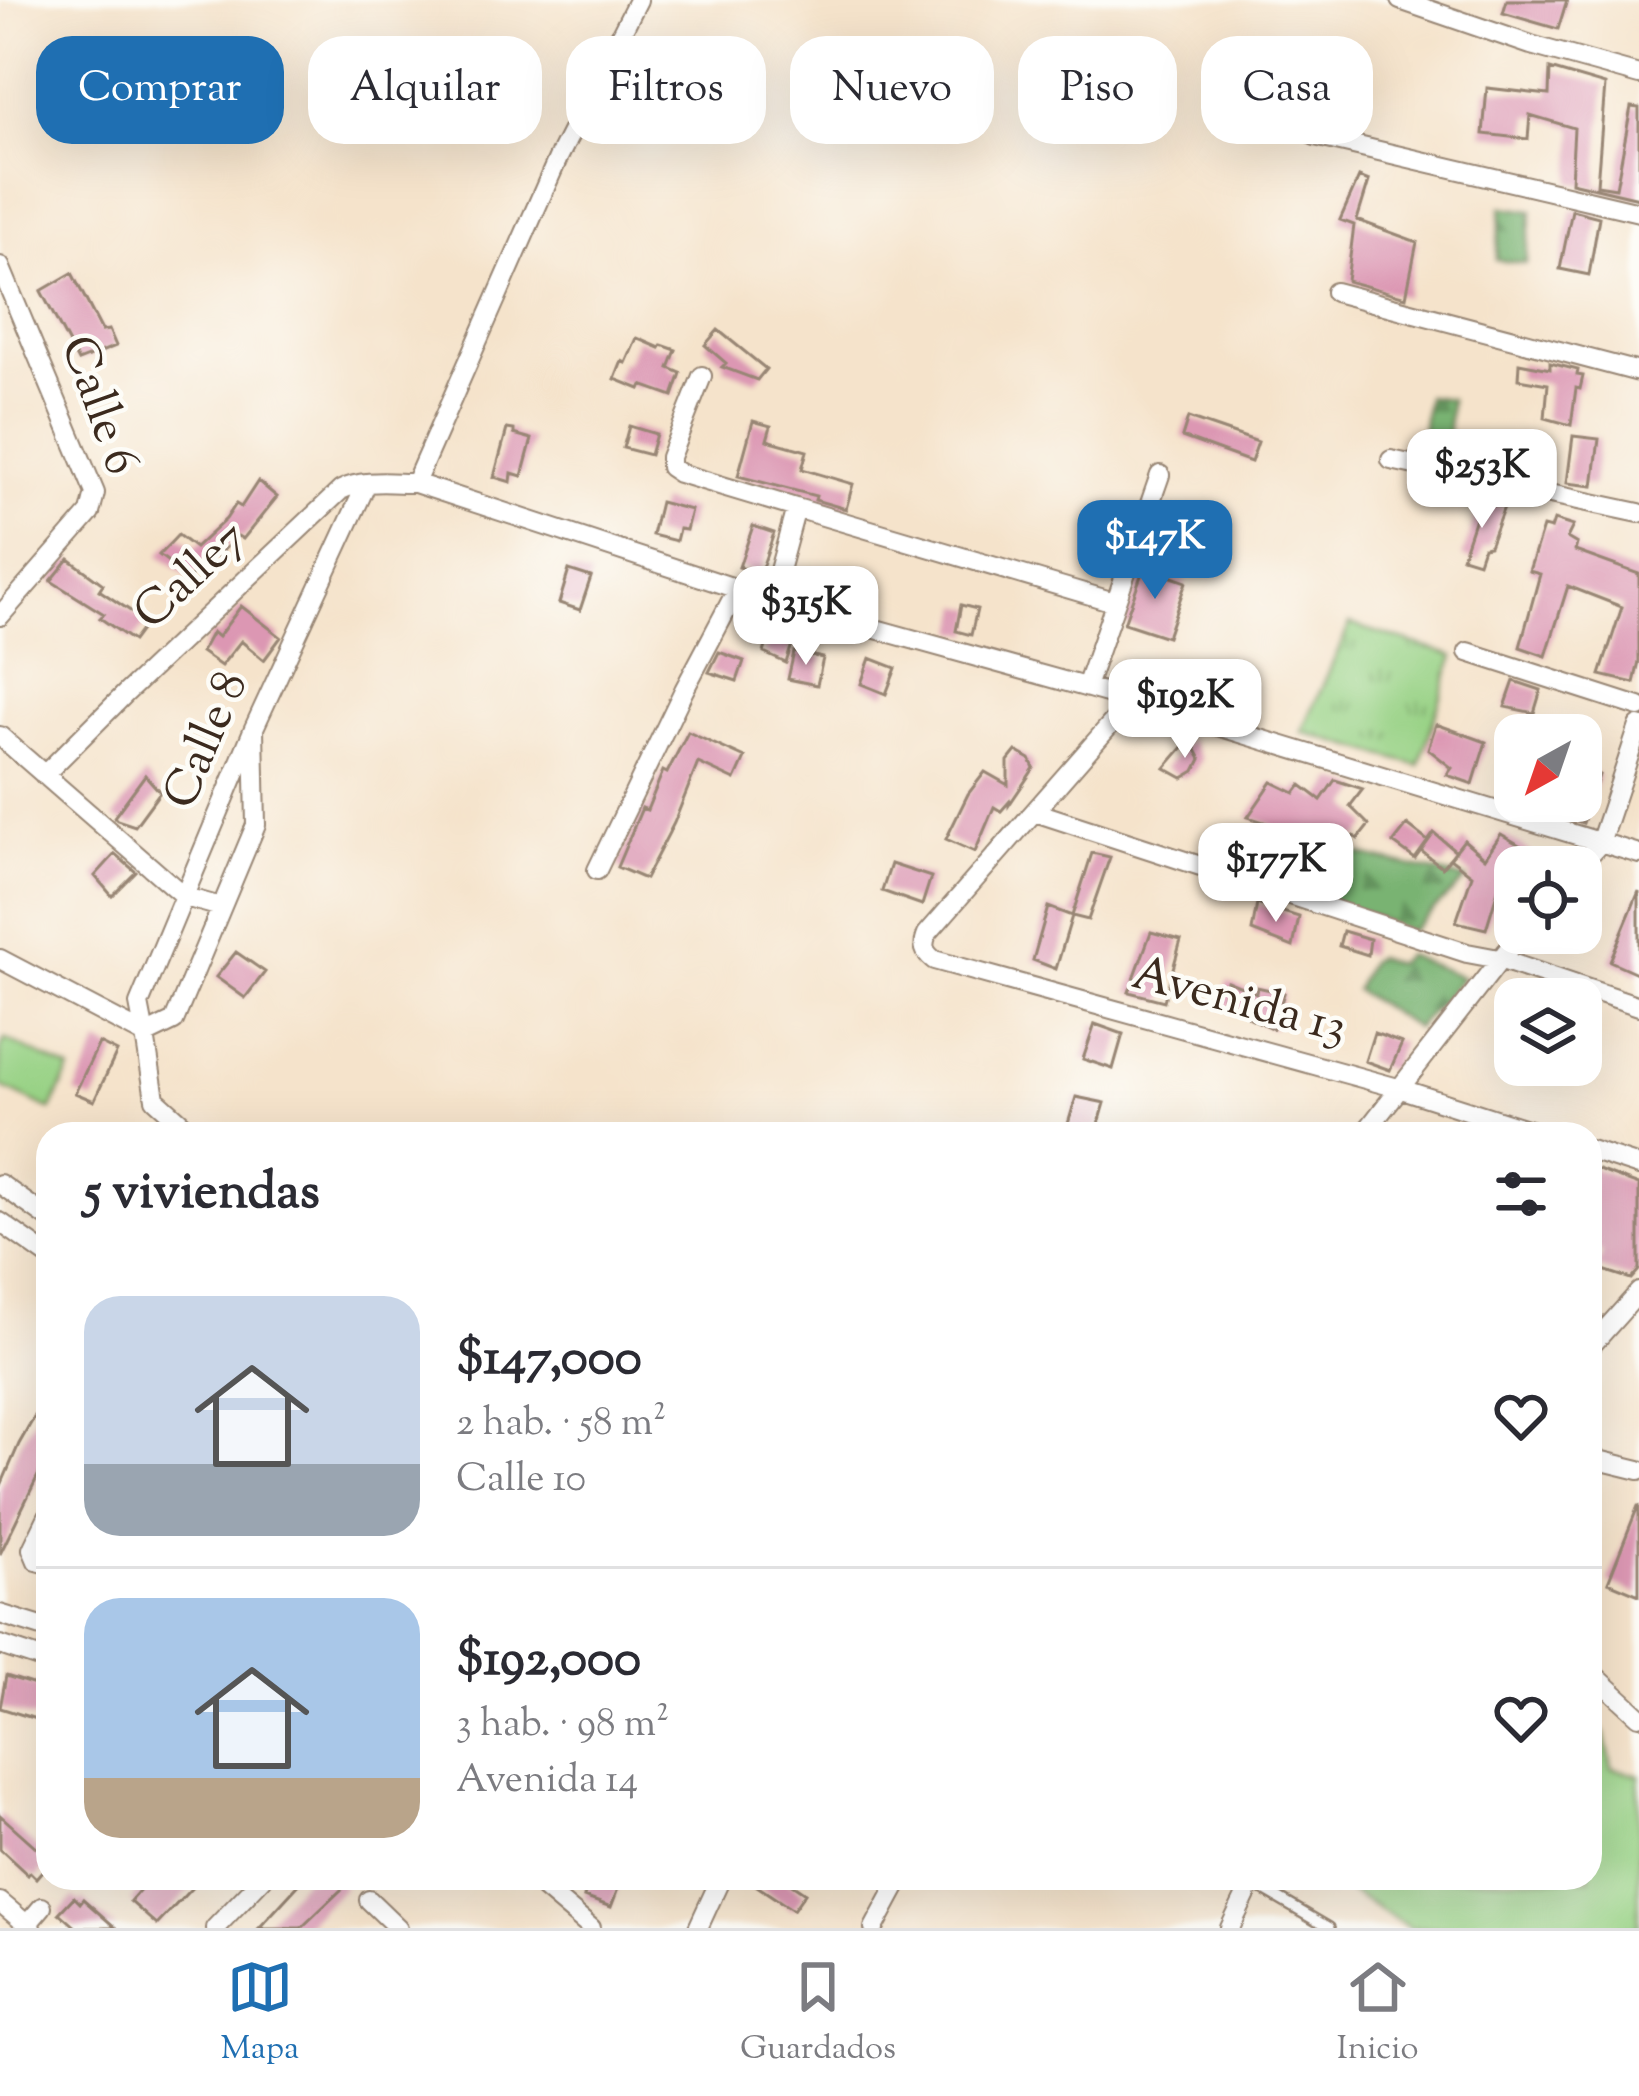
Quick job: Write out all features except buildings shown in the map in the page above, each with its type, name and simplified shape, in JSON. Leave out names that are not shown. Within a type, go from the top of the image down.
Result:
[{"type":"street","points":[[415,483],[558,158],[638,0]]},
{"type":"street","points":[[1400,0],[1531,45],[1639,75]]},
{"type":"street","points":[[1349,144],[1639,212]]},
{"type":"street","name":"Calle 6","points":[[0,266],[95,502],[0,616]]},
{"type":"street","points":[[1335,292],[1639,372]]},
{"type":"street","points":[[702,376],[670,457],[670,467],[679,473],[1114,602]]},
{"type":"street","points":[[1391,460],[1639,513]]},
{"type":"street","points":[[1086,687],[1160,476]]},
{"type":"street","points":[[367,483],[415,483],[771,600],[1132,700],[1639,854]]},
{"type":"street","name":"Calle 8","points":[[181,1122],[155,1099],[140,1004],[254,728],[367,483]]},
{"type":"street","name":"Calle7","points":[[44,775],[341,490],[367,483]]},
{"type":"street","points":[[771,600],[796,508]]},
{"type":"street","points":[[597,869],[738,588]]},
{"type":"street","points":[[1468,652],[1639,707]]},
{"type":"street","points":[[1132,700],[1035,812],[1639,1006]]},
{"type":"street","points":[[1597,846],[1639,726]]},
{"type":"street","points":[[0,959],[145,1035],[174,1021],[256,825],[254,728]]},
{"type":"street","points":[[0,736],[185,897],[221,907]]},
{"type":"street","name":"Avenida 13","points":[[1035,812],[927,934],[923,943],[934,959],[1504,1122]]},
{"type":"street","points":[[1373,1122],[1503,954]]},
{"type":"street","points":[[1602,1154],[1639,1166]]},
{"type":"street","points":[[0,1184],[36,1210]]},
{"type":"street","points":[[0,1222],[36,1248]]},
{"type":"street","points":[[1602,1334],[1639,1292]]},
{"type":"street","points":[[1602,1461],[1639,1470]]},
{"type":"street","points":[[0,1614],[36,1625]]},
{"type":"street","points":[[0,1645],[36,1657]]},
{"type":"street","points":[[1602,1682],[1639,1716]]},
{"type":"street","points":[[215,1928],[251,1890]]},
{"type":"street","points":[[546,1890],[592,1928]]},
{"type":"street","points":[[698,1928],[715,1890]]},
{"type":"street","points":[[874,1928],[895,1890]]},
{"type":"street","points":[[1230,1928],[1249,1890]]},
{"type":"street","points":[[369,1900],[398,1928]]},
{"type":"street","points":[[0,1902],[28,1927],[42,1907]]},
{"type":"lane","points":[[1268,1890],[1329,1928]]},
{"type":"green space","points":[[1502,207],[1532,211],[1526,263],[1496,260]]},
{"type":"green space","points":[[1427,396],[1450,399],[1446,463],[1419,458]]},
{"type":"green space","points":[[1350,624],[1454,656],[1419,766],[1302,732]]},
{"type":"green space","points":[[1353,853],[1466,879],[1411,931],[1317,896]]},
{"type":"green space","points":[[1406,955],[1463,977],[1416,1028],[1355,990],[1376,957],[1395,964]]},
{"type":"green space","points":[[5,1039],[70,1070],[51,1110],[0,1086],[0,1050]]},
{"type":"green space","points":[[1602,1731],[1612,1768],[1639,1775],[1639,1928],[1410,1928],[1348,1890],[1602,1890]]}]
